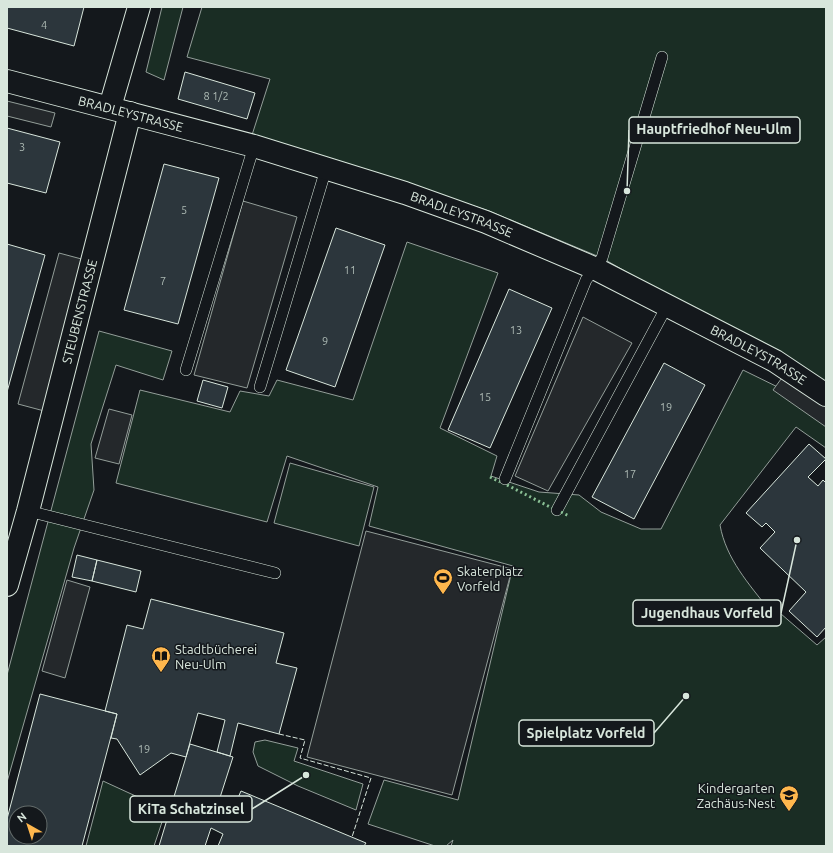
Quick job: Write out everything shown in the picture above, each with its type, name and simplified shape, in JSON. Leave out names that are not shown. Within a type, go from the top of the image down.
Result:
[{"type":"street","name":"STEUBENSTRASSE","points":[[7,585],[11,555],[28,511],[120,110],[139,7]]},
{"type":"street","name":"BRADLEYSTRASSE","points":[[7,81],[254,146],[405,193],[486,222],[594,268],[775,361],[826,395]]},
{"type":"lane","points":[[505,479],[586,280],[602,258],[662,57]]},
{"type":"lane","points":[[186,370],[254,146]]},
{"type":"lane","points":[[260,387],[326,169]]},
{"type":"lane","points":[[557,510],[667,306]]},
{"type":"lane","points":[[28,511],[275,573]]},
{"type":"green space","points":[[162,7],[183,7],[164,80],[146,72]]},
{"type":"green space","points":[[202,7],[826,7],[826,386],[602,258],[489,211],[366,170],[252,135],[270,79],[187,57]]},
{"type":"green space","points":[[407,242],[498,273],[440,428],[497,456],[491,476],[539,492],[579,495],[601,512],[641,529],[661,529],[743,370],[794,395],[826,418],[826,448],[796,427],[720,525],[727,549],[739,571],[770,611],[773,607],[817,645],[826,637],[826,846],[451,846],[453,840],[446,846],[435,846],[368,824],[384,780],[458,800],[513,566],[369,526],[378,487],[287,456],[267,522],[116,483],[140,390],[230,412],[240,391],[269,396],[277,380],[353,400]]},
{"type":"green space","points":[[99,331],[172,351],[163,380],[116,365],[91,444],[94,490],[74,548],[7,782],[7,675]]},
{"type":"green space","points":[[290,463],[374,487],[359,546],[274,523]]},
{"type":"green space","points":[[265,740],[298,748],[294,761],[363,784],[356,810],[298,786],[258,766],[253,752],[255,742]]},
{"type":"green space","points":[[103,781],[166,810],[154,846],[86,846]]},
{"type":"shaded area","points":[[7,101],[55,113],[51,127],[7,116]]},
{"type":"shaded area","points":[[243,201],[297,217],[247,388],[194,375]]},
{"type":"shaded area","points":[[59,253],[89,261],[48,412],[18,404]]},
{"type":"shaded area","points":[[583,317],[632,343],[548,491],[515,476]]},
{"type":"shaded area","points":[[784,375],[826,401],[826,427],[773,390]]},
{"type":"shaded area","points":[[109,409],[132,415],[119,464],[95,458]]},
{"type":"shaded area","points":[[366,531],[512,569],[452,795],[307,757]]},
{"type":"shaded area","points":[[67,580],[90,587],[65,678],[42,671]]},
{"type":"building","points":[[7,7],[84,7],[74,46],[7,28]]},
{"type":"building","points":[[185,72],[255,93],[247,119],[178,99]]},
{"type":"building","points":[[7,128],[60,142],[46,193],[7,183]]},
{"type":"building","points":[[164,164],[219,178],[178,324],[124,310]]},
{"type":"building","points":[[336,228],[385,245],[335,387],[286,370]]},
{"type":"building","points":[[7,244],[45,255],[7,392]]},
{"type":"building","points":[[509,289],[552,308],[490,448],[448,430]]},
{"type":"building","points":[[664,363],[705,385],[634,519],[592,497]]},
{"type":"building","points":[[203,380],[228,387],[222,408],[197,401]]},
{"type":"building","points":[[809,444],[826,459],[808,477],[818,486],[823,480],[826,483],[826,627],[817,637],[789,611],[806,592],[760,548],[775,532],[766,523],[762,527],[746,513]]},
{"type":"building","points":[[77,555],[97,560],[92,581],[72,577]]},
{"type":"building","points":[[97,560],[141,571],[136,592],[92,581]]},
{"type":"building","points":[[151,599],[284,633],[276,663],[297,668],[279,734],[238,723],[230,756],[217,752],[225,720],[198,713],[186,757],[171,753],[140,775],[117,739],[111,738],[117,714],[105,711],[127,625],[143,629]]},
{"type":"building","points":[[40,694],[117,714],[82,846],[7,846],[8,815],[8,845],[48,845],[48,805],[11,805]]},
{"type":"building","points":[[190,744],[233,757],[216,810],[230,816],[241,791],[366,843],[364,846],[218,846],[223,834],[211,828],[205,846],[159,846]]},
{"type":"hedge","points":[[490,477],[500,482]]},
{"type":"hedge","points":[[507,485],[552,508]]},
{"type":"hedge","points":[[561,512],[569,516]]},
{"type":"fence","points":[[279,734],[305,740],[300,758],[371,778],[352,837]]},
{"type":"place","name":"Hauptfriedhof Neu-Ulm","points":[[627,191]]},
{"type":"place","name":"Jugendhaus Vorfeld","points":[[797,540]]},
{"type":"place","name":"Skaterplatz Vorfeld","points":[[443,595]]},
{"type":"place","name":"Stadtbücherei Neu-Ulm","points":[[161,673]]},
{"type":"place","name":"Spielplatz Vorfeld","points":[[686,696]]},
{"type":"place","name":"KiTa Schatzinsel","points":[[306,775]]},
{"type":"place","name":"Kindergarten Zachäus-Nest","points":[[789,812]]}]
